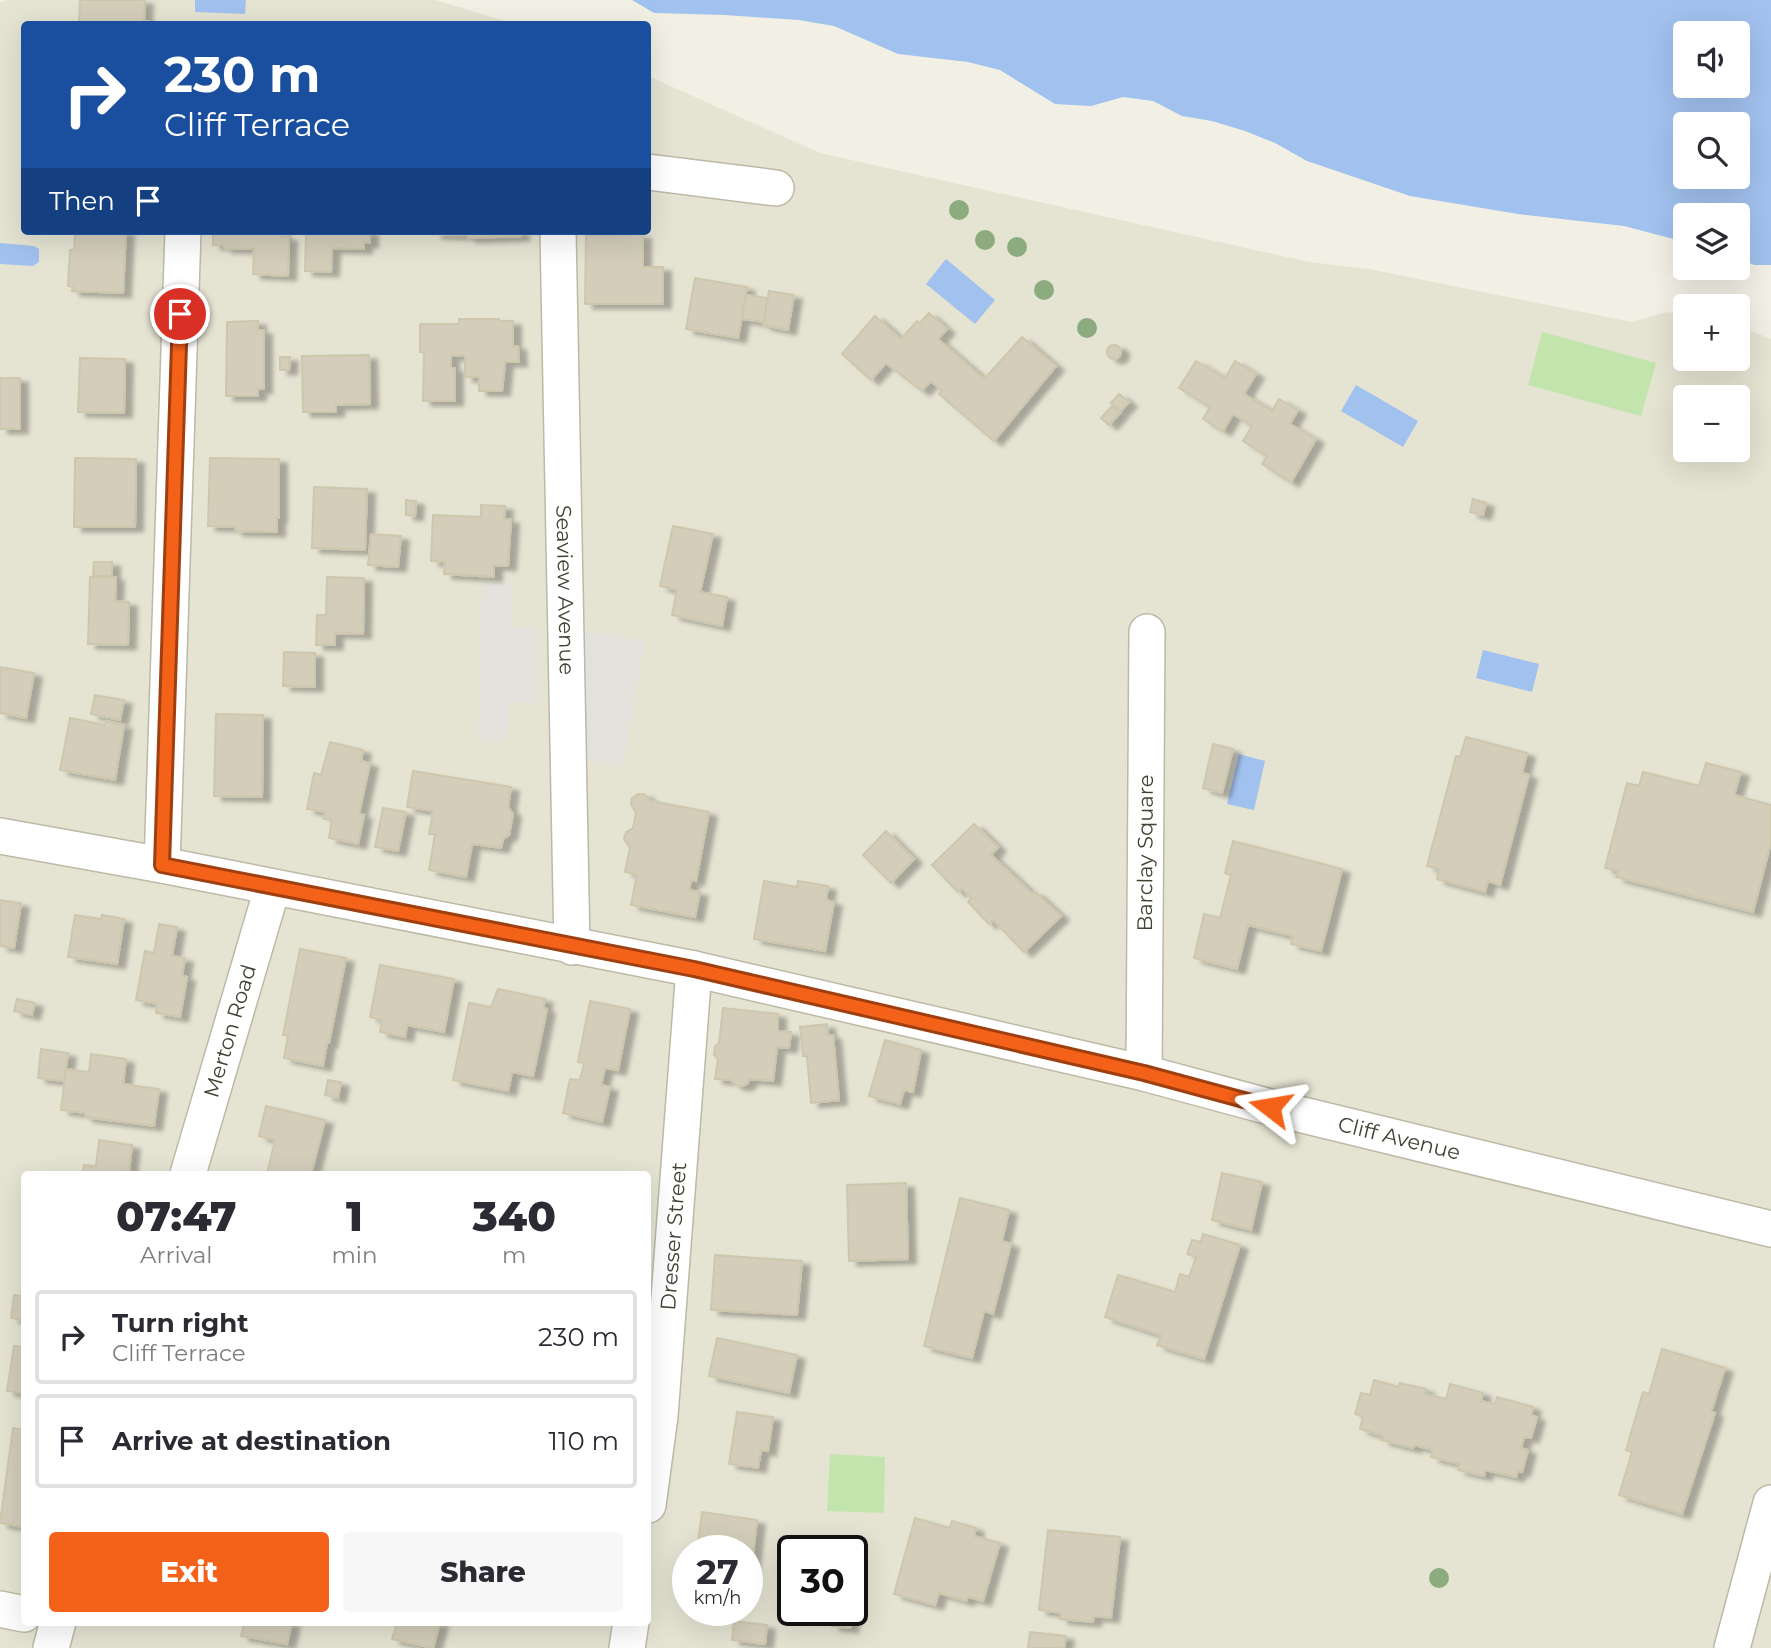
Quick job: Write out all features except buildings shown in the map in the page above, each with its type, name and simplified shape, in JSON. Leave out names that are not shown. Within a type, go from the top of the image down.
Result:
[{"type":"street","points":[[651,172],[776,188]]},
{"type":"street","points":[[162,865],[183,235]]},
{"type":"street","name":"Seaview Avenue","points":[[558,235],[572,947]]},
{"type":"street","name":"Barclay Square","points":[[1144,1073],[1147,632]]},
{"type":"street","name":"Cliff Avenue","points":[[0,836],[694,969],[1144,1073],[1248,1102],[1771,1229]]},
{"type":"street","name":"Merton Road","points":[[189,1171],[272,889]]},
{"type":"street","name":"Dresser Street","points":[[651,1481],[661,1402],[694,969]]},
{"type":"street","points":[[1732,1648],[1771,1503]]},
{"type":"street","points":[[0,1609],[21,1613]]},
{"type":"street","points":[[51,1648],[57,1626]]},
{"type":"street","points":[[627,1648],[630,1626]]},
{"type":"shaded area","points":[[8,0],[435,0],[505,21],[21,21],[21,235],[651,235],[651,77],[820,153],[1309,262],[1369,269],[1632,322],[1667,312],[1673,313],[1673,371],[1750,371],[1750,331],[1771,339],[1771,1648],[0,1648],[0,3]]},
{"type":"shaded area","points":[[482,583],[512,584],[511,628],[539,628],[537,703],[509,702],[508,741],[478,741]]},
{"type":"shaded area","points":[[581,630],[645,641],[623,765],[582,759]]},
{"type":"green space","points":[[1542,332],[1656,363],[1641,416],[1528,385]]},
{"type":"green space","points":[[830,1454],[885,1457],[884,1513],[827,1511]]},
{"type":"water","points":[[195,0],[246,0],[245,14],[195,12]]},
{"type":"water","points":[[632,0],[1771,0],[1771,265],[1750,263],[1750,203],[1673,203],[1673,239],[1624,226],[1518,214],[1410,196],[1307,161],[1275,143],[1245,131],[1182,116],[1153,101],[1123,97],[1091,106],[1055,104],[1000,70],[968,62],[898,54],[834,26],[799,20],[654,13]]},
{"type":"water","points":[[0,243],[34,246],[39,249],[39,262],[33,266],[0,264]]},
{"type":"water","points":[[946,259],[995,300],[975,324],[926,284]]},
{"type":"water","points":[[1356,385],[1418,421],[1403,447],[1341,411]]},
{"type":"water","points":[[1483,650],[1539,664],[1532,692],[1476,678]]},
{"type":"water","points":[[1239,754],[1265,761],[1254,810],[1227,804]]},
{"type":"route","points":[[180,314],[162,865],[272,889],[694,969],[1144,1073],[1270,1107]]}]
